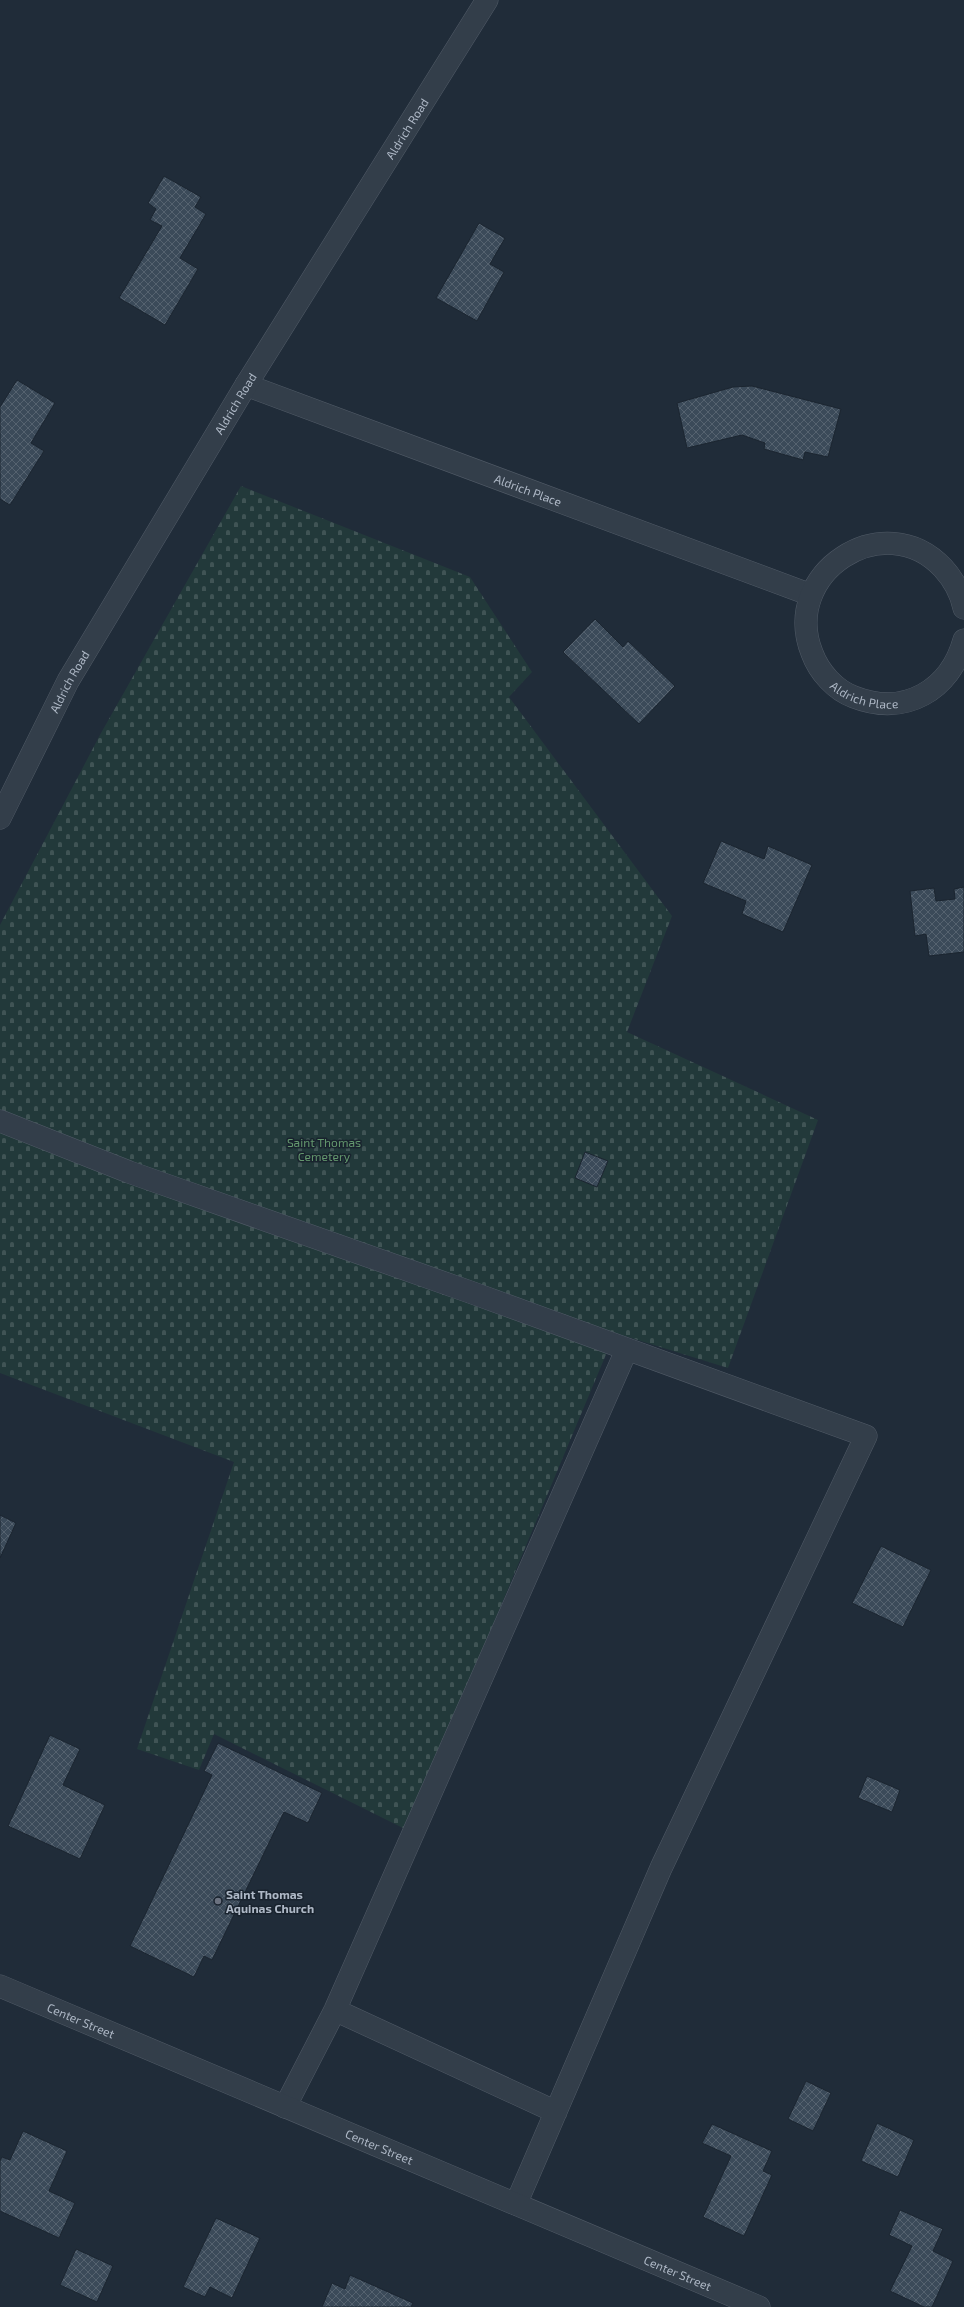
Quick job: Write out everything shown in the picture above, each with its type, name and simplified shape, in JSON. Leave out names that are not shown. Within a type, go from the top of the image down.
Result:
[{"type":"street","name":"Aldrich Road","points":[[0,818],[68,681],[246,385],[487,0]]},
{"type":"street","name":"Aldrich Place","points":[[246,385],[811,595]]},
{"type":"street","name":"Aldrich Place","points":[[964,608],[958,590],[950,576],[938,563],[924,553],[909,547],[892,543],[874,544],[858,548],[842,556],[818,580],[811,595],[806,612],[806,629],[815,662],[837,687],[866,702],[882,704],[899,703],[914,699],[929,691],[952,668],[964,640]]},
{"type":"street","points":[[0,1121],[136,1175],[628,1349],[866,1436],[661,1868],[516,2204]]},
{"type":"street","points":[[285,2107],[335,2010],[628,1349]]},
{"type":"street","name":"Center Street","points":[[0,1986],[760,2307]]},
{"type":"street","points":[[335,2010],[556,2112]]},
{"type":"green space","name":"Saint Thomas Cemetery","points":[[241,486],[470,577],[532,672],[509,697],[672,916],[627,1032],[818,1120],[728,1368],[615,1333],[407,1830],[214,1734],[199,1770],[137,1749],[234,1462],[0,1373],[0,925],[101,733]]},
{"type":"building","points":[[164,176],[201,197],[195,207],[206,214],[180,258],[198,269],[165,325],[119,298],[162,226],[150,220],[156,209],[148,203]]},
{"type":"building","points":[[479,223],[505,238],[490,264],[504,272],[477,321],[436,298]]},
{"type":"building","points":[[17,380],[55,403],[31,443],[44,451],[10,505],[0,499],[0,407]]},
{"type":"building","points":[[752,386],[841,409],[828,457],[805,452],[803,460],[764,449],[765,443],[742,435],[687,448],[677,403],[733,387]]},
{"type":"building","points":[[595,619],[623,647],[628,641],[675,686],[639,724],[563,652]]},
{"type":"building","points":[[721,841],[764,859],[768,846],[812,865],[783,932],[742,914],[746,901],[703,883]]},
{"type":"building","points":[[964,887],[964,952],[929,956],[926,934],[915,936],[910,891],[934,888],[936,901],[955,899],[954,889]]},
{"type":"building","points":[[585,1152],[608,1161],[597,1187],[575,1178]]},
{"type":"building","points":[[0,1515],[16,1523],[0,1558]]},
{"type":"building","points":[[881,1546],[931,1570],[903,1627],[852,1603]]},
{"type":"building","points":[[50,1735],[80,1749],[63,1785],[105,1805],[80,1859],[8,1826]]},
{"type":"building","points":[[218,1743],[322,1793],[308,1823],[284,1812],[212,1960],[204,1956],[194,1977],[130,1946],[212,1775],[204,1771]]},
{"type":"building","points":[[867,1776],[900,1790],[892,1812],[858,1798]]},
{"type":"building","points":[[806,2081],[831,2093],[813,2131],[788,2119]]},
{"type":"building","points":[[877,2123],[914,2140],[898,2177],[861,2161]]},
{"type":"building","points":[[712,2124],[772,2151],[763,2171],[772,2175],[744,2236],[703,2217],[731,2156],[702,2143]]},
{"type":"building","points":[[23,2131],[67,2151],[49,2191],[75,2203],[59,2238],[0,2211],[0,2161],[2,2157],[10,2160]]},
{"type":"building","points":[[900,2210],[943,2229],[933,2251],[953,2261],[932,2307],[924,2307],[890,2291],[912,2246],[889,2235]]},
{"type":"building","points":[[216,2218],[260,2238],[232,2298],[210,2287],[205,2297],[183,2287]]},
{"type":"building","points":[[76,2249],[113,2266],[97,2302],[60,2285]]},
{"type":"building","points":[[350,2275],[413,2303],[411,2307],[322,2307],[332,2283],[345,2289]]},
{"type":"place","name":"Saint Thomas Aquinas Church","points":[[218,1901]]}]
